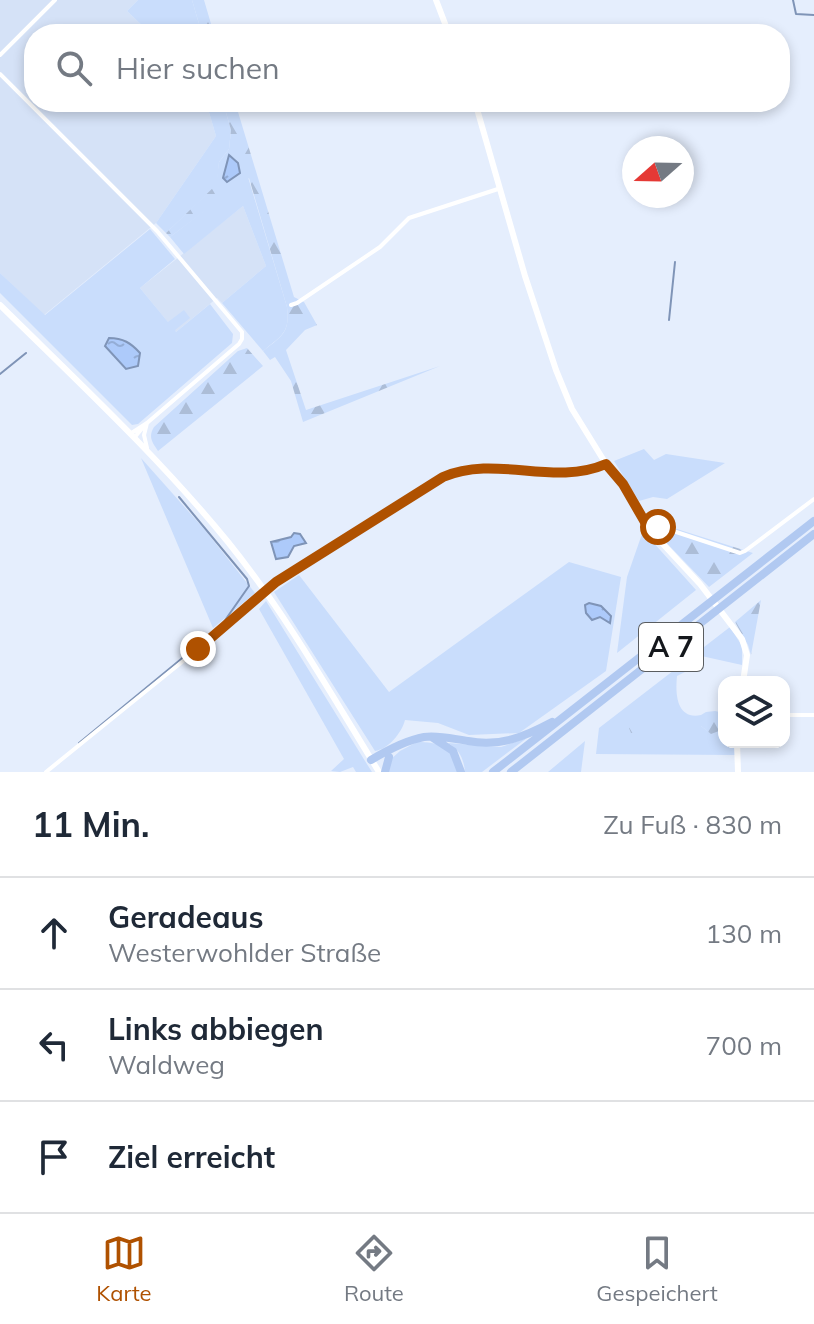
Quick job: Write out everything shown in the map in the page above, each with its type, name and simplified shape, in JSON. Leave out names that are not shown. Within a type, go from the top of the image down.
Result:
[{"type":"highway","name":"A 7","points":[[493,772],[814,521]]},
{"type":"highway","name":"A 7","points":[[511,772],[814,534]]},
{"type":"highway","points":[[371,760],[413,740],[428,737],[487,743],[508,741],[574,710]]},
{"type":"highway","points":[[428,737],[451,749],[461,772]]},
{"type":"highway","points":[[371,760],[381,762],[397,749]]},
{"type":"highway","points":[[385,772],[389,757]]},
{"type":"street","points":[[31,24],[55,0]]},
{"type":"street","points":[[436,0],[445,24]]},
{"type":"street","points":[[0,55],[24,31]]},
{"type":"street","points":[[0,74],[24,98]]},
{"type":"street","points":[[38,112],[157,231],[242,332],[239,344],[132,436]]},
{"type":"street","points":[[478,112],[498,189],[566,396],[579,423],[623,484],[649,529],[700,584],[742,639],[747,655],[744,676]]},
{"type":"street","points":[[291,305],[380,247],[409,218],[498,189]]},
{"type":"street","points":[[0,305],[132,436],[228,542],[269,597],[379,772]]},
{"type":"street","points":[[147,423],[144,438],[149,455]]},
{"type":"street","points":[[46,772],[276,582],[443,477],[456,471],[497,467],[557,474],[576,473],[606,464]]},
{"type":"street","points":[[649,529],[661,527],[740,553],[814,499]]},
{"type":"street","points":[[790,715],[814,715]]},
{"type":"street","points":[[737,748],[738,772]]},
{"type":"shaded area","points":[[0,0],[138,0],[127,11],[141,24],[24,24],[24,112],[209,112],[216,136],[156,223],[44,315],[0,273]]},
{"type":"shaded area","points":[[243,206],[266,266],[222,303],[217,298],[176,332],[140,288]]},
{"type":"green space","points":[[138,0],[192,0],[199,24],[141,24],[127,11]]},
{"type":"green space","points":[[192,0],[204,0],[211,24],[199,24]]},
{"type":"green space","points":[[209,112],[226,112],[231,130],[229,149],[219,162],[217,185],[166,233],[156,223],[216,136]]},
{"type":"green space","points":[[226,112],[238,112],[294,297],[304,302],[317,325],[305,330],[286,350],[306,410],[440,366],[303,422],[291,381],[275,357],[270,360],[263,351],[286,328],[287,307],[249,178],[170,237],[166,233],[216,185],[219,162],[229,149],[231,130]]},
{"type":"green space","points":[[248,177],[287,307],[286,328],[263,351],[222,303],[266,266],[243,206],[184,254],[170,237]]},
{"type":"green space","points":[[150,229],[175,259],[140,288],[168,322],[184,310],[190,318],[176,332],[210,304],[233,334],[232,343],[138,424],[132,425],[0,293],[0,273],[45,315]]},
{"type":"green space","points":[[247,348],[263,366],[158,451],[151,434],[154,427],[238,351]]},
{"type":"green space","points":[[644,449],[654,460],[666,454],[725,463],[667,499],[653,497],[639,501],[614,461]]},
{"type":"green space","points":[[141,458],[205,530],[255,593],[213,628]]},
{"type":"green space","points":[[661,524],[753,553],[709,587],[654,530]]},
{"type":"green space","points":[[643,531],[696,590],[617,653],[627,577]]},
{"type":"green space","points":[[569,562],[621,577],[606,671],[519,733],[469,735],[438,723],[405,720],[394,739],[375,751],[274,592],[299,575],[389,692]]},
{"type":"green space","points":[[761,600],[751,655],[735,622]]},
{"type":"green space","points":[[266,601],[372,772],[356,772],[353,767],[340,772],[331,771],[344,759],[259,609]]},
{"type":"green space","points":[[730,627],[742,646],[742,665],[697,655],[693,668],[677,676],[677,691],[682,710],[693,716],[701,715],[701,726],[710,733],[718,731],[718,748],[734,748],[735,755],[596,754],[599,728]]},
{"type":"green space","points":[[718,712],[718,731],[711,734],[701,726],[701,715]]},
{"type":"green space","points":[[654,716],[660,719],[656,726],[658,730],[631,733],[629,728],[644,717],[648,720]]},
{"type":"green space","points":[[527,738],[482,772],[465,772],[460,755],[448,743],[501,747]]},
{"type":"green space","points":[[585,741],[581,772],[548,772]]},
{"type":"green space","points":[[417,742],[445,748],[454,757],[459,772],[389,772],[390,760]]},
{"type":"water","points":[[229,155],[238,163],[240,173],[227,182],[223,178]]},
{"type":"water","points":[[109,338],[123,340],[137,349],[140,353],[138,366],[126,369],[105,346]]},
{"type":"water","points":[[294,533],[300,534],[306,543],[294,546],[288,557],[276,559],[271,542],[291,537]]},
{"type":"water","points":[[585,605],[601,606],[611,616],[610,623],[600,617],[592,620],[586,613]]},
{"type":"waterway","points":[[793,0],[796,14],[814,15]]},
{"type":"waterway","points":[[669,320],[675,262]]},
{"type":"waterway","points":[[0,374],[26,353]]},
{"type":"waterway","points":[[179,497],[247,579],[249,586],[221,626]]},
{"type":"waterway","points":[[79,743],[214,632]]},
{"type":"route","points":[[198,649],[296,568],[456,471],[497,467],[557,474],[583,472],[606,464],[623,484],[649,529],[658,527]]}]
